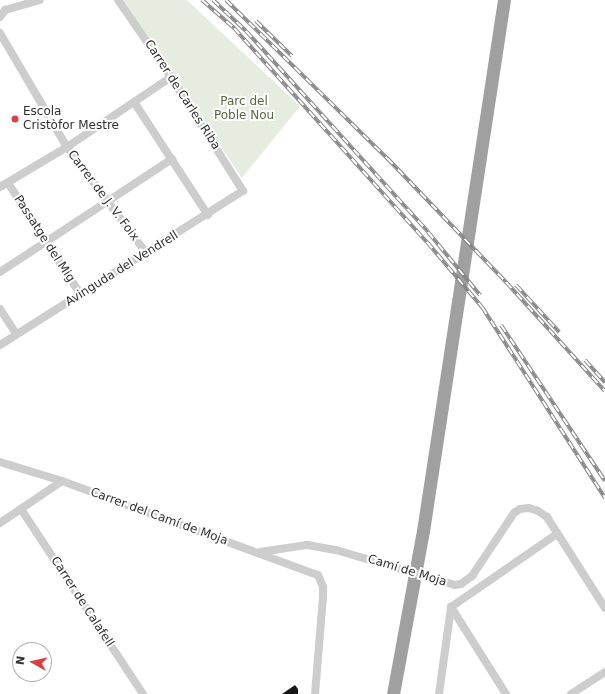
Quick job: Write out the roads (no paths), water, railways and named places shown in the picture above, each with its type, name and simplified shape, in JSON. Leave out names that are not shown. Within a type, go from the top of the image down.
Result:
[{"type":"highway","points":[[393,694],[423,531],[504,0]]},
{"type":"street","points":[[2,14],[40,0]]},
{"type":"street","name":"Carrer de Carles Riba","points":[[118,0],[171,77],[244,191]]},
{"type":"street","name":"Carrer de J. V. Foix","points":[[0,33],[67,147],[146,254]]},
{"type":"street","points":[[0,187],[67,147],[171,77]]},
{"type":"street","points":[[134,102],[208,215]]},
{"type":"street","points":[[0,272],[172,159]]},
{"type":"street","name":"Passatge del Mig","points":[[8,183],[81,295]]},
{"type":"street","name":"Avinguda del Vendrell","points":[[0,345],[244,191]]},
{"type":"street","points":[[0,309],[16,334]]},
{"type":"street","name":"Carrer del Camí de Moja","points":[[0,462],[62,481],[318,575],[323,587],[323,597],[315,694]]},
{"type":"street","points":[[0,523],[62,481]]},
{"type":"street","name":"Camí de Moja","points":[[257,552],[308,545],[344,552],[455,585],[461,584],[472,576],[514,513],[520,509],[529,508],[538,510],[546,517],[557,534]]},
{"type":"street","name":"Carrer de Calafell","points":[[21,509],[143,694]]},
{"type":"street","points":[[439,694],[451,607],[557,534],[605,608]]},
{"type":"street","points":[[451,607],[506,694]]},
{"type":"street","points":[[571,694],[605,672]]},
{"type":"railway","points":[[202,0],[234,28],[427,242],[482,307],[605,498]]},
{"type":"railway","points":[[213,0],[246,31],[428,232],[480,295]]},
{"type":"railway","points":[[226,0],[387,158],[506,282],[605,391]]},
{"type":"railway","points":[[256,21],[292,56]]},
{"type":"railway","points":[[516,285],[559,332]]},
{"type":"railway","points":[[501,325],[605,481]]},
{"type":"railway","points":[[585,360],[605,382]]},
{"type":"place","name":"Escola Cristòfor Mestre","points":[[15,119]]},
{"type":"park label","name":"Parc del Poble Nou","points":[[244,109]]}]
